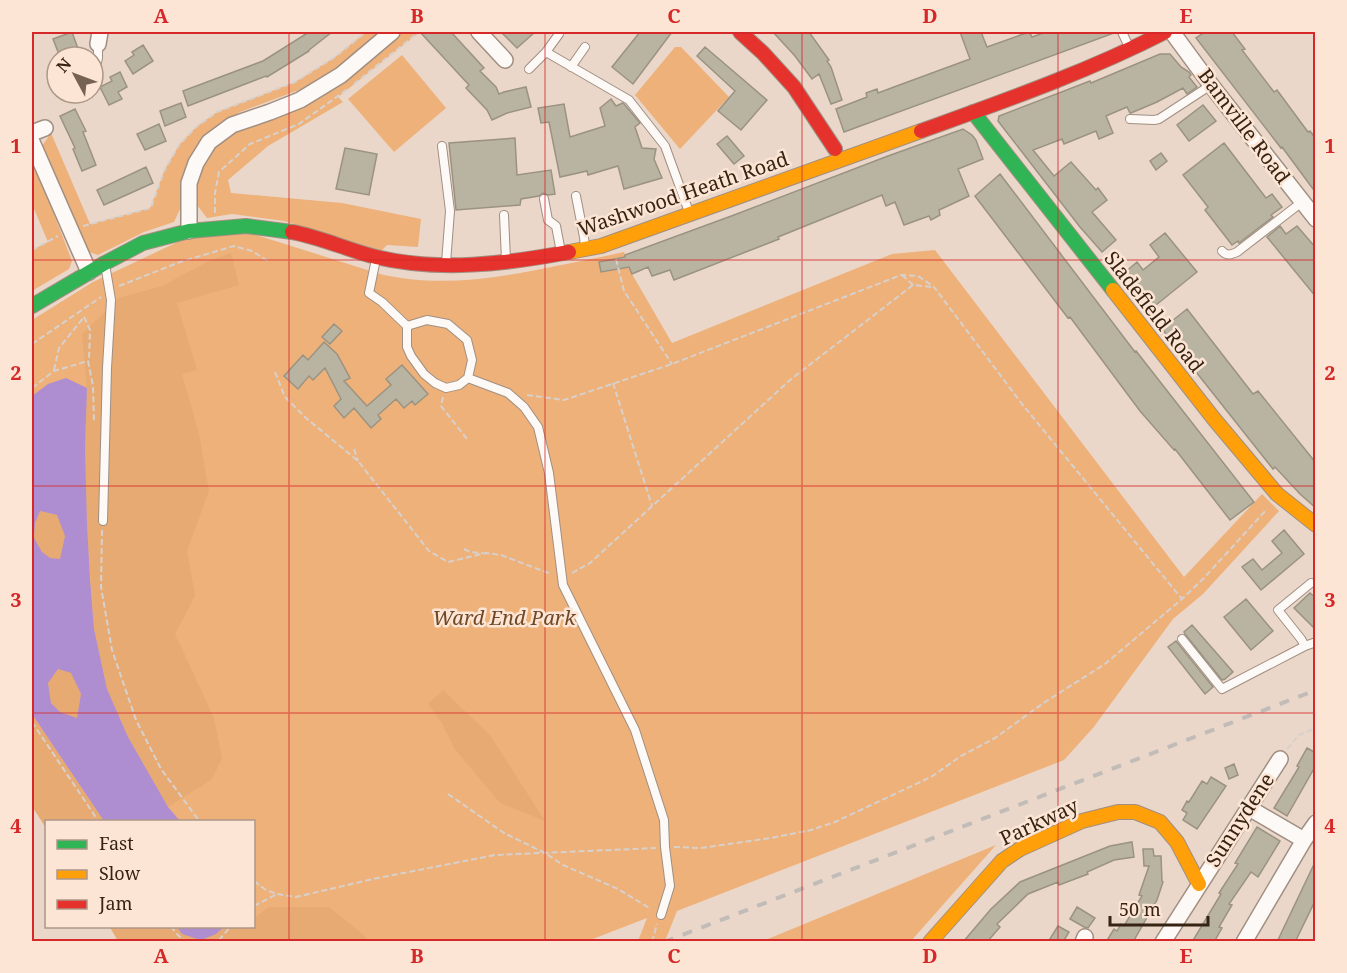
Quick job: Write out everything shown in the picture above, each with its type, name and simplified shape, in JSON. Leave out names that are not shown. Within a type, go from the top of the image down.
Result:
[{"type":"main road","points":[[740,32],[794,87],[839,155]]},
{"type":"main road","name":"Washwood Heath Road","points":[[32,306],[143,243],[189,231],[215,228],[246,226],[297,233],[376,257],[409,263],[471,266],[585,249],[612,242],[690,214],[839,155],[1034,90],[1130,50],[1164,32]]},
{"type":"main road","name":"Sladefield Road","points":[[973,112],[1199,400],[1277,494],[1316,525]]},
{"type":"main road","name":"Parkway","points":[[930,942],[1002,861],[1082,821],[1118,812],[1135,812],[1160,822],[1177,842],[1199,884]]},
{"type":"street","points":[[189,231],[189,183],[196,163],[209,142],[232,125],[300,100],[340,75],[392,32]]},
{"type":"street","points":[[479,32],[505,60]]},
{"type":"street","name":"Bamville Road","points":[[1172,32],[1316,219]]},
{"type":"street","points":[[32,142],[89,272]]},
{"type":"street","name":"Sunnydene","points":[[1163,942],[1280,759]]},
{"type":"street","points":[[1249,808],[1304,840]]},
{"type":"street","points":[[1244,942],[1316,823]]},
{"type":"lane","points":[[1122,32],[1130,50]]},
{"type":"lane","points":[[529,69],[546,52],[559,34]]},
{"type":"lane","points":[[571,67],[585,47]]},
{"type":"lane","points":[[546,52],[629,100],[665,146],[690,214]]},
{"type":"lane","points":[[1130,119],[1159,119],[1211,85]]},
{"type":"lane","points":[[442,146],[450,211],[446,265]]},
{"type":"lane","points":[[576,196],[585,249]]},
{"type":"lane","points":[[544,199],[548,220],[556,226],[562,254]]},
{"type":"lane","points":[[1222,251],[1231,255],[1237,252],[1302,202]]},
{"type":"lane","points":[[504,215],[506,261]]},
{"type":"lane","points":[[376,257],[369,293],[407,326],[408,348],[424,374],[446,388],[459,385],[468,378],[472,360],[466,340],[447,324],[427,320],[407,326]]},
{"type":"lane","points":[[102,521],[111,300],[105,263]]},
{"type":"lane","points":[[468,378],[508,393],[524,407],[538,428],[549,473],[563,585],[635,730],[664,820],[670,886],[661,915]]},
{"type":"lane","points":[[1305,646],[1278,610],[1311,583]]},
{"type":"lane","points":[[1182,639],[1222,689],[1316,642]]},
{"type":"path","points":[[215,228],[214,193],[219,172],[250,144],[299,124],[338,97],[419,32]]},
{"type":"path","points":[[612,242],[624,291],[672,364]]},
{"type":"path","points":[[32,344],[109,291],[180,261],[234,246],[252,251],[268,261]]},
{"type":"path","points":[[508,393],[564,400],[672,364],[901,275],[918,276],[934,287],[1022,404],[1182,599]]},
{"type":"path","points":[[901,275],[913,285],[934,287]]},
{"type":"path","points":[[464,549],[470,552],[501,555],[562,579],[590,563],[790,380],[913,285]]},
{"type":"path","points":[[75,316],[84,317]]},
{"type":"path","points":[[84,317],[90,330],[88,361],[93,386],[94,430]]},
{"type":"path","points":[[54,371],[59,348],[84,317]]},
{"type":"path","points":[[32,388],[54,371],[88,361]]},
{"type":"path","points":[[274,372],[285,397],[306,418],[358,461],[429,551],[448,562],[486,553]]},
{"type":"path","points":[[613,383],[652,506]]},
{"type":"path","points":[[446,388],[441,406],[467,439]]},
{"type":"path","points":[[354,449],[358,461]]},
{"type":"path","points":[[255,882],[266,890],[296,897],[495,855],[665,847],[701,848],[771,838],[811,830],[835,822],[931,777],[961,756],[995,738],[1045,702],[1105,664],[1203,579],[1267,510],[1277,494]]},
{"type":"path","points":[[102,521],[101,587],[112,650],[136,720],[161,769],[199,820]]},
{"type":"path","points":[[32,722],[98,820]]},
{"type":"path","points":[[1280,759],[1299,735],[1316,728]]},
{"type":"path","points":[[448,794],[504,833],[563,865],[618,889],[661,915],[652,942]]},
{"type":"path","points":[[255,905],[277,894]]},
{"type":"path","points":[[172,928],[189,942]]},
{"type":"path","points":[[210,942],[219,940],[230,928]]},
{"type":"green space","points":[[366,32],[380,32],[349,59],[307,87],[240,112],[205,135],[182,176],[181,207],[174,222],[144,232],[98,255],[89,252],[42,146],[51,133],[90,224],[150,208],[164,171],[179,145],[196,127],[217,112],[295,82],[335,57]]},
{"type":"green space","points":[[399,32],[420,32],[338,97],[343,102],[268,146],[228,180],[231,193],[342,203],[421,219],[418,247],[387,245],[381,251],[284,221],[232,214],[207,218],[197,205],[196,185],[204,159],[222,139]]},
{"type":"green space","points":[[675,47],[681,47],[729,97],[680,149],[635,95]]},
{"type":"green space","points":[[402,55],[446,108],[394,152],[348,99]]},
{"type":"green space","points":[[32,157],[72,261],[69,269],[32,291],[32,250],[48,242],[32,204]]},
{"type":"green space","name":"Ward End Park","points":[[247,232],[380,274],[446,281],[534,270],[624,252],[632,274],[672,343],[892,254],[935,250],[1184,577],[1262,494],[1279,511],[1203,594],[1173,619],[1093,728],[1064,760],[677,911],[665,941],[638,941],[647,918],[585,942],[118,941],[111,928],[255,928],[255,820],[45,820],[45,826],[32,806],[32,320],[93,282],[184,239]]},
{"type":"green space","points":[[996,845],[911,941],[763,941]]},
{"type":"shaded area","points":[[231,253],[239,285],[177,303],[197,370],[182,374],[199,434],[209,491],[187,551],[195,596],[175,634],[214,718],[222,759],[211,780],[168,807],[128,737],[107,689],[94,629],[87,524],[85,448],[87,388],[82,334],[119,298],[162,286],[209,261]]},
{"type":"shaded area","points":[[66,378],[87,388],[85,448],[87,524],[94,629],[107,689],[128,737],[168,807],[179,820],[103,820],[32,714],[32,396],[48,384]],"holes":[[[40,511],[57,515],[65,536],[60,559],[50,558],[42,552],[34,538],[35,523]],[[58,669],[71,673],[81,694],[77,718],[60,712],[51,703],[48,683]]]},
{"type":"shaded area","points":[[40,511],[57,515],[65,536],[60,559],[50,558],[42,552],[34,538],[35,523]]},
{"type":"shaded area","points":[[58,669],[71,673],[81,694],[77,719],[60,712],[51,703],[48,683]]},
{"type":"shaded area","points":[[443,690],[490,735],[545,821],[500,803],[454,748],[442,723],[428,704]]},
{"type":"shaded area","points":[[32,714],[103,820],[45,820],[45,826],[32,806]]},
{"type":"shaded area","points":[[269,907],[329,907],[368,941],[118,941],[111,928],[178,928],[182,934],[216,934],[223,928],[255,928],[255,917]]},
{"type":"shaded area","points":[[178,928],[223,928],[216,934],[201,940],[182,934]]},
{"type":"building","points":[[72,32],[77,45],[55,45],[53,39]]},
{"type":"building","points":[[309,32],[332,32],[309,51],[267,77],[188,106],[183,91],[263,61]]},
{"type":"building","points":[[420,32],[451,32],[484,68],[480,71],[496,87],[499,94],[526,87],[531,107],[507,113],[492,120],[487,110],[466,88],[469,85]]},
{"type":"building","points":[[501,32],[535,32],[517,48]]},
{"type":"building","points":[[640,32],[672,32],[633,84],[612,67]]},
{"type":"building","points":[[773,32],[809,32],[829,60],[827,61],[842,100],[831,104],[819,74],[812,79]]},
{"type":"building","points":[[960,32],[981,32],[987,47],[1029,32],[1032,37],[1046,32],[1114,33],[844,132],[836,109],[867,97],[866,93],[877,89],[878,93],[970,59]]},
{"type":"building","points":[[1205,32],[1232,32],[1245,49],[1242,50],[1274,92],[1277,90],[1308,132],[1310,131],[1316,139],[1316,193],[1196,38]]},
{"type":"building","points":[[143,45],[153,61],[133,74],[125,61],[134,55],[132,52]]},
{"type":"building","points":[[705,47],[767,100],[741,130],[718,111],[735,91],[697,56]]},
{"type":"building","points":[[1160,54],[1170,54],[1181,67],[1189,72],[1191,75],[1189,77],[1197,87],[1187,94],[1183,88],[1131,113],[1127,107],[1106,116],[1113,133],[1099,139],[1096,131],[1064,144],[1062,139],[1033,150],[1054,176],[1071,162],[1107,200],[1092,212],[1116,240],[1102,252],[998,121],[999,116],[1090,81],[1091,83]]},
{"type":"building","points":[[120,72],[127,87],[118,92],[122,99],[109,105],[105,97],[105,84],[112,81],[110,77]]},
{"type":"building","points":[[611,99],[616,106],[623,103],[640,123],[635,127],[642,148],[656,149],[654,159],[662,178],[624,189],[618,166],[588,175],[587,171],[560,177],[549,122],[541,123],[538,108],[564,104],[570,137],[605,126],[600,108]]},
{"type":"building","points":[[181,103],[186,117],[165,126],[160,111]]},
{"type":"building","points":[[1203,105],[1216,121],[1189,141],[1177,125]]},
{"type":"building","points":[[75,109],[86,131],[83,132],[96,165],[82,171],[73,149],[75,148],[60,116]]},
{"type":"building","points":[[159,124],[166,141],[145,150],[137,134]]},
{"type":"building","points":[[963,129],[976,140],[983,159],[958,169],[969,196],[939,210],[940,215],[931,220],[929,216],[904,225],[895,202],[886,206],[882,195],[674,280],[670,270],[652,276],[648,267],[632,274],[629,267],[601,272],[599,262],[625,257],[625,255]]},
{"type":"building","points":[[727,136],[744,156],[734,164],[717,144]]},
{"type":"building","points":[[515,138],[517,175],[551,170],[555,194],[543,193],[539,196],[521,199],[520,205],[456,210],[449,143]]},
{"type":"building","points":[[1224,143],[1266,198],[1272,194],[1282,207],[1271,215],[1273,217],[1239,243],[1238,241],[1232,245],[1205,210],[1208,207],[1183,175]]},
{"type":"building","points":[[345,148],[377,154],[369,195],[336,189]]},
{"type":"building","points":[[1161,153],[1167,161],[1156,170],[1150,161]]},
{"type":"building","points":[[146,167],[153,183],[104,205],[97,190]]},
{"type":"building","points":[[1000,174],[1135,352],[1254,502],[1230,520],[1175,449],[1140,411],[975,196]]},
{"type":"building","points":[[1280,226],[1286,234],[1297,226],[1316,248],[1316,297],[1267,237]]},
{"type":"building","points":[[1165,233],[1197,272],[1151,309],[1132,288],[1134,286],[1124,273],[1137,262],[1143,270],[1159,257],[1150,245]]},
{"type":"building","points":[[1187,309],[1253,394],[1258,391],[1316,463],[1316,508],[1275,467],[1273,469],[1162,329]]},
{"type":"building","points":[[334,324],[342,331],[330,344],[322,337]]},
{"type":"building","points":[[324,342],[337,354],[350,378],[344,381],[367,406],[391,385],[386,379],[402,365],[428,394],[415,405],[412,401],[404,408],[396,399],[378,415],[381,419],[371,428],[354,408],[344,418],[334,406],[341,399],[325,368],[313,380],[309,376],[298,389],[284,376],[303,355],[308,360]]},
{"type":"building","points":[[1284,530],[1304,554],[1261,590],[1242,567],[1253,559],[1262,570],[1282,553],[1272,541]]},
{"type":"building","points":[[1310,593],[1316,598],[1316,630],[1294,608]]},
{"type":"building","points":[[1246,599],[1273,631],[1251,650],[1224,617]]},
{"type":"building","points":[[1192,625],[1233,672],[1225,679],[1222,680],[1185,634],[1184,632]]},
{"type":"building","points":[[1176,641],[1213,687],[1205,694],[1168,647]]},
{"type":"building","points":[[1307,748],[1316,753],[1316,765],[1287,816],[1274,808],[1299,767],[1297,766]]},
{"type":"building","points":[[1234,764],[1238,775],[1229,779],[1225,768]]},
{"type":"building","points":[[1211,777],[1226,786],[1197,829],[1183,820],[1187,813],[1182,810],[1202,781],[1207,784]]},
{"type":"building","points":[[1257,827],[1280,841],[1258,877],[1251,872],[1229,904],[1232,905],[1219,927],[1222,928],[1214,942],[1192,942],[1238,864],[1235,863]]},
{"type":"building","points":[[1132,842],[1134,857],[1114,860],[1087,872],[1088,874],[1059,885],[1058,882],[1028,894],[997,924],[1000,927],[987,942],[963,942],[991,909],[1020,882],[1110,846]]},
{"type":"building","points":[[1143,849],[1153,849],[1154,856],[1161,856],[1163,882],[1157,900],[1133,942],[1106,942],[1114,929],[1117,931],[1121,924],[1124,926],[1142,896],[1139,895],[1149,866],[1144,866]]},
{"type":"building","points":[[1316,860],[1316,899],[1295,942],[1277,942]]},
{"type":"building","points":[[1077,907],[1095,918],[1088,928],[1070,919]]},
{"type":"building","points":[[1058,926],[1069,932],[1063,942],[1048,942]]},
{"type":"railway","points":[[664,942],[1316,690]]},
{"type":"traffic: fast","points":[[973,112],[1113,290]]},
{"type":"traffic: fast","points":[[32,306],[143,243],[189,231],[246,226],[292,232]]},
{"type":"traffic: slow","points":[[569,252],[601,246],[921,131]]},
{"type":"traffic: slow","points":[[1113,290],[1214,419],[1277,494],[1316,525]]},
{"type":"traffic: slow","points":[[930,942],[1002,861],[1020,849],[1082,821],[1118,812],[1135,812],[1160,822],[1177,842],[1199,884]]},
{"type":"traffic: jam","points":[[740,32],[794,87],[835,149]]},
{"type":"traffic: jam","points":[[921,131],[1075,73],[1165,32]]},
{"type":"traffic: jam","points":[[292,232],[376,257],[424,264],[473,265],[569,252]]}]
